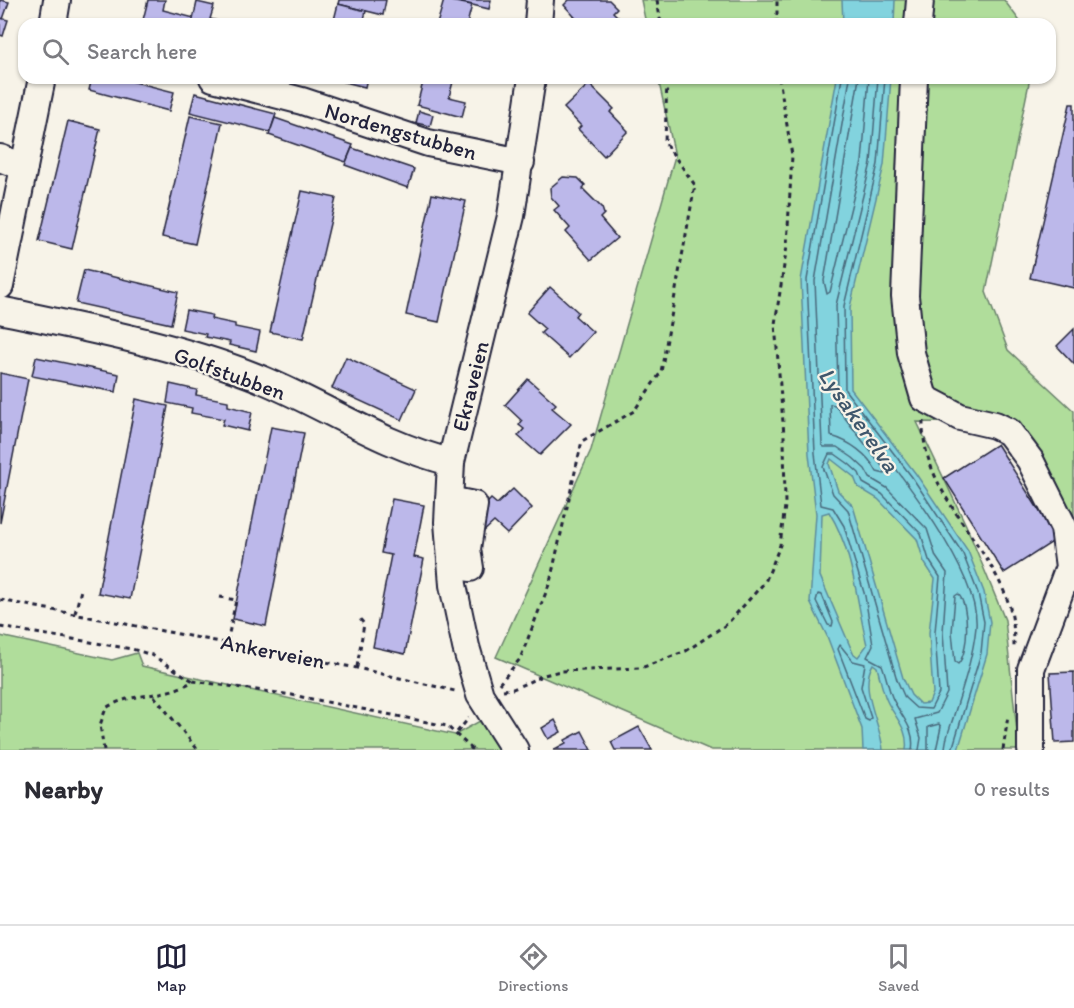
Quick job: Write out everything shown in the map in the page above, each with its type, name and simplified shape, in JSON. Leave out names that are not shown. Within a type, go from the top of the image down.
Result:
[{"type":"street","points":[[54,18],[57,0]]},
{"type":"street","points":[[538,18],[540,0]]},
{"type":"street","points":[[918,18],[920,0]]},
{"type":"street","points":[[0,286],[41,84]]},
{"type":"street","name":"Nordengstubben","points":[[236,84],[302,101],[428,143],[521,162]]},
{"type":"street","name":"Ekraveien","points":[[481,702],[453,585],[448,522],[451,462],[509,226],[521,162],[531,84]]},
{"type":"street","points":[[914,84],[904,296],[910,353],[924,398],[960,417],[995,425],[1009,432],[1030,460],[1064,528],[1069,567],[1031,669],[1031,750]]},
{"type":"street","points":[[0,158],[24,167]]},
{"type":"street","name":"Golfstubben","points":[[0,310],[132,340],[226,366],[263,381],[396,445],[451,462]]},
{"type":"street","points":[[449,500],[474,505],[468,549],[470,568]]},
{"type":"street","points":[[481,702],[515,750]]},
{"type":"path","points":[[657,0],[660,18]]},
{"type":"path","points":[[777,0],[777,18]]},
{"type":"path","points":[[457,732],[520,659],[550,582],[582,441],[634,411],[661,372],[694,185],[665,144],[667,84]]},
{"type":"path","points":[[481,702],[544,675],[560,671],[641,668],[686,651],[727,624],[765,582],[780,545],[785,506],[784,435],[775,324],[787,246],[792,155],[780,84]]},
{"type":"path","points":[[924,398],[923,432],[935,477],[1000,583],[1013,621],[1014,654]]},
{"type":"path","points":[[75,613],[81,590]]},
{"type":"path","points":[[220,597],[236,600],[227,643]]},
{"type":"path","name":"Ankerveien","points":[[0,600],[357,668],[481,702]]},
{"type":"path","points":[[357,668],[364,624],[360,619]]},
{"type":"path","points":[[0,627],[132,649],[152,655],[193,681],[292,695],[447,726],[457,732],[473,750]]},
{"type":"path","points":[[105,750],[100,725],[106,708],[126,699],[154,696],[184,687],[193,681]]},
{"type":"path","points":[[154,696],[198,750]]},
{"type":"path","points":[[1003,750],[1009,707]]},
{"type":"green space","points":[[641,0],[1004,0],[1018,18],[645,18]]},
{"type":"green space","points":[[659,84],[1029,84],[986,292],[1008,350],[1074,411],[1074,540],[1012,423],[917,422],[966,525],[1005,620],[1019,750],[711,750],[496,657],[591,450],[675,156]]},
{"type":"green space","points":[[0,636],[112,660],[137,653],[142,666],[455,735],[487,717],[506,750],[0,750]]},
{"type":"water","points":[[842,0],[895,0],[894,18],[843,18]]},
{"type":"water","name":"Lysakerelva","points":[[836,84],[891,84],[884,165],[850,307],[851,389],[916,474],[968,551],[984,592],[990,622],[987,654],[958,750],[906,750],[903,730],[887,701],[877,667],[873,664],[869,674],[869,695],[883,750],[863,750],[862,729],[827,636],[810,602],[816,514],[809,454],[801,280]],"holes":[[[831,459],[854,477],[858,487],[878,499],[917,539],[924,562],[935,579],[929,633],[933,693],[929,703],[920,704],[911,695],[903,678],[853,506],[838,491],[829,464]],[[829,512],[849,560],[867,645],[858,657],[853,653],[820,576],[822,514]]]},
{"type":"building","points":[[0,0],[9,2],[3,19],[0,18]]},
{"type":"building","points":[[148,0],[165,0],[163,10],[194,18],[144,18]]},
{"type":"building","points":[[339,0],[386,0],[383,15],[338,4]]},
{"type":"building","points":[[444,0],[472,5],[469,18],[439,18]]},
{"type":"building","points":[[452,0],[491,0],[489,9]]},
{"type":"building","points":[[569,0],[609,0],[617,8],[613,12],[619,18],[576,18],[564,5]]},
{"type":"building","points":[[197,2],[214,6],[210,18],[193,18]]},
{"type":"building","points":[[338,4],[366,11],[364,18],[334,18]]},
{"type":"building","points":[[0,18],[8,20],[3,36],[0,35]]},
{"type":"building","points":[[90,84],[143,84],[174,92],[169,111],[89,90]]},
{"type":"building","points":[[422,84],[452,84],[449,97],[466,101],[462,117],[417,105]]},
{"type":"building","points":[[589,84],[614,109],[610,112],[628,131],[604,156],[578,129],[581,126],[564,108]]},
{"type":"building","points":[[195,93],[276,114],[270,132],[190,112]]},
{"type":"building","points":[[1070,104],[1074,104],[1074,288],[1030,278]]},
{"type":"building","points":[[419,111],[433,115],[430,126],[416,123]]},
{"type":"building","points":[[190,116],[222,123],[195,244],[162,237]]},
{"type":"building","points":[[275,118],[353,145],[346,162],[269,135]]},
{"type":"building","points":[[68,121],[100,129],[72,249],[39,241]]},
{"type":"building","points":[[352,148],[414,169],[408,188],[345,165]]},
{"type":"building","points":[[563,177],[578,178],[585,185],[583,189],[602,208],[604,214],[600,218],[617,238],[591,260],[566,232],[570,228],[554,210],[559,206],[551,197],[550,188]]},
{"type":"building","points":[[302,191],[336,198],[303,339],[270,332]]},
{"type":"building","points":[[432,194],[466,201],[439,322],[406,315]]},
{"type":"building","points":[[84,270],[178,292],[171,324],[76,303]]},
{"type":"building","points":[[550,287],[578,312],[575,316],[593,332],[569,358],[541,333],[545,329],[527,313]]},
{"type":"building","points":[[186,310],[212,315],[211,319],[260,332],[256,351],[205,337],[206,334],[182,329]]},
{"type":"building","points":[[1074,329],[1074,364],[1057,346]]},
{"type":"building","points":[[36,357],[119,374],[116,392],[32,376]]},
{"type":"building","points":[[346,357],[416,389],[402,420],[332,388]]},
{"type":"building","points":[[0,373],[28,379],[0,523]]},
{"type":"building","points":[[528,379],[556,404],[552,408],[571,424],[540,455],[518,436],[524,429],[519,425],[522,421],[505,405]]},
{"type":"building","points":[[170,384],[197,390],[196,395],[228,401],[228,406],[252,412],[248,431],[222,425],[224,419],[191,413],[192,408],[167,403]]},
{"type":"building","points":[[136,399],[168,406],[130,599],[98,593]]},
{"type":"building","points":[[271,427],[304,433],[266,626],[233,619]]},
{"type":"building","points":[[997,444],[1057,539],[1004,573],[944,478]]},
{"type":"building","points":[[513,489],[532,508],[507,534],[494,522],[481,534],[469,522],[491,499],[497,504]]},
{"type":"building","points":[[392,499],[424,505],[414,557],[424,559],[405,654],[373,647],[391,555],[381,553]]},
{"type":"building","points":[[1074,672],[1074,742],[1055,743],[1050,673]]},
{"type":"building","points":[[555,720],[561,732],[548,739],[542,728]]},
{"type":"building","points":[[639,727],[652,750],[615,750],[611,742]]},
{"type":"building","points":[[582,731],[592,750],[553,750],[566,743],[565,740]]}]
